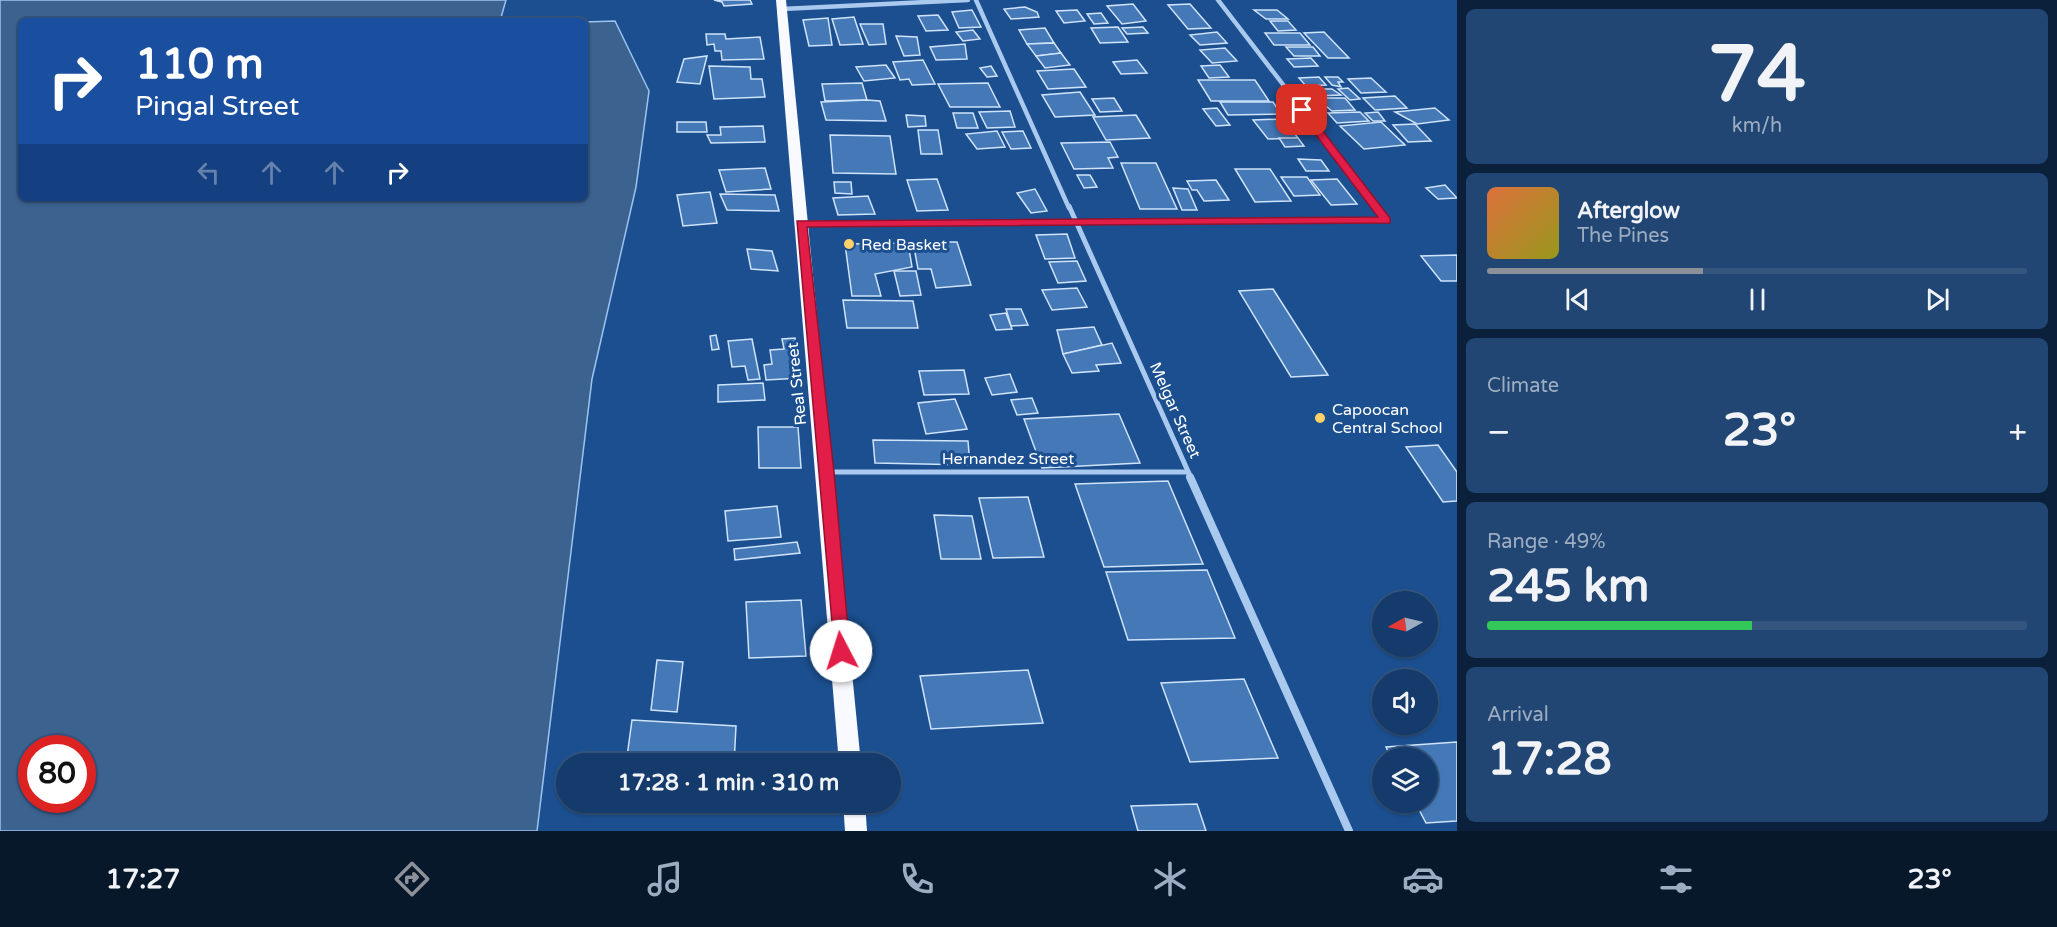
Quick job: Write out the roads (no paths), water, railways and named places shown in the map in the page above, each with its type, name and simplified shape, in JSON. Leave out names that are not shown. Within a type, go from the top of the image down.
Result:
[{"type":"highway","name":"Real Street","points":[[782,5],[801,223],[827,472],[849,753]]},
{"type":"highway","points":[[855,813],[856,831]]},
{"type":"street","points":[[782,5],[969,0]]},
{"type":"street","name":"Melgar Street","points":[[976,0],[1349,831]]},
{"type":"street","points":[[801,223],[1386,220],[1218,0]]},
{"type":"street","name":"Hernandez Street","points":[[827,472],[1188,472]]},
{"type":"water","points":[[0,0],[506,0],[501,18],[18,18],[18,201],[588,201],[588,22],[615,21],[649,91],[636,187],[592,379],[537,831],[0,831]]},
{"type":"place","name":"Red Basket","points":[[849,244]]},
{"type":"place","name":"Capoocan Central School","points":[[1320,418]]}]
